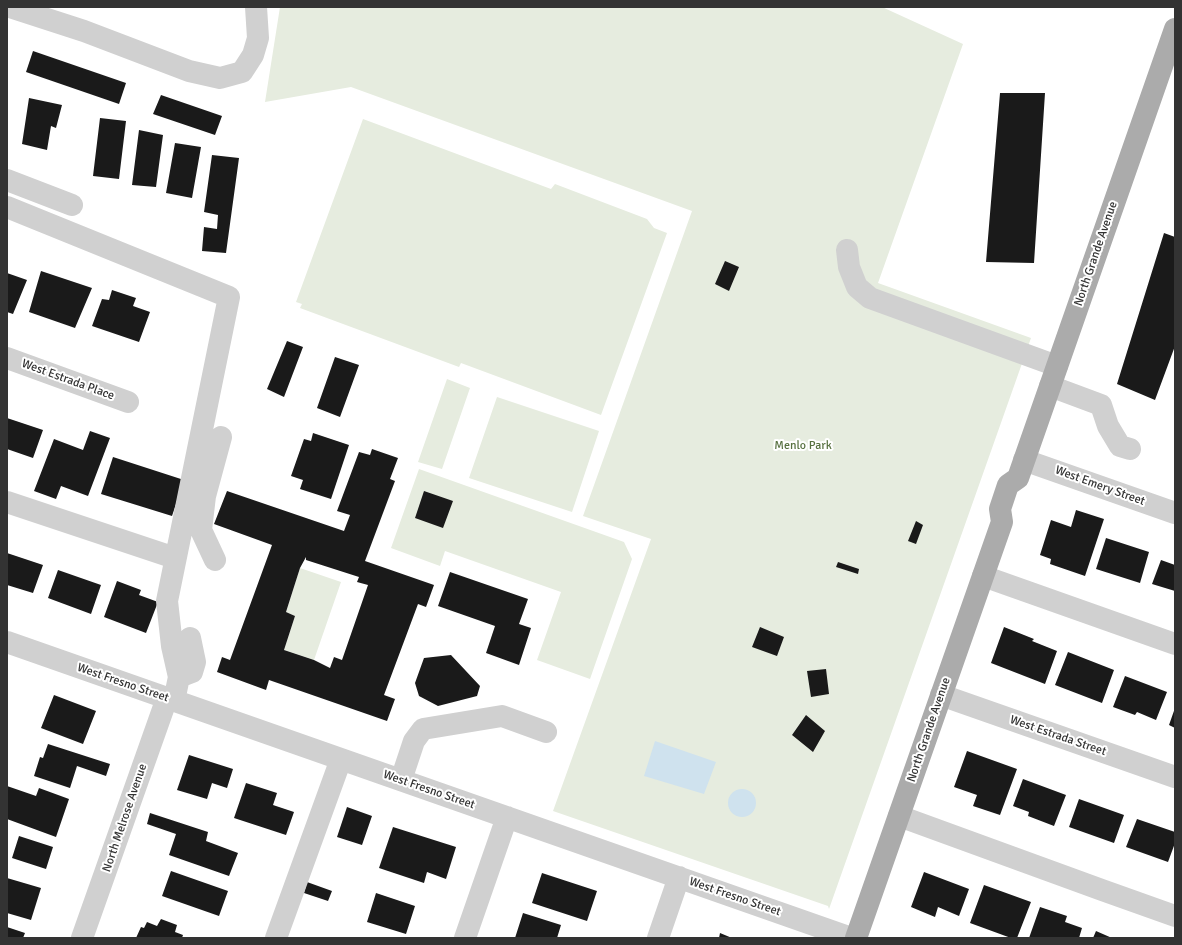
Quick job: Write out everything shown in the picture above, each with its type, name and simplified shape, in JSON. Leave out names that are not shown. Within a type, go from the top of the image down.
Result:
[{"type":"main road","name":"North Grande Avenue","points":[[856,938],[1002,522],[1000,509],[1008,485],[1021,469],[1175,29]]},
{"type":"street","points":[[10,7],[84,31],[189,71],[220,78],[242,72],[253,55],[258,38],[256,7]]},
{"type":"street","points":[[7,180],[72,205]]},
{"type":"street","points":[[7,207],[229,297],[167,601],[172,646],[179,678],[192,672],[195,662],[190,638]]},
{"type":"street","points":[[847,250],[849,267],[857,287],[870,298],[1054,376],[1101,405],[1108,426],[1120,446],[1130,449]]},
{"type":"street","name":"West Estrada Place","points":[[7,358],[128,402]]},
{"type":"street","points":[[214,560],[201,530],[206,496],[221,436]]},
{"type":"street","name":"West Emery Street","points":[[1021,469],[1175,513]]},
{"type":"street","points":[[7,502],[175,558]]},
{"type":"street","points":[[983,576],[1175,644]]},
{"type":"street","name":"West Fresno Street","points":[[7,642],[851,938]]},
{"type":"street","name":"North Melrose Avenue","points":[[82,938],[179,678]]},
{"type":"street","name":"West Estrada Street","points":[[941,696],[1175,777]]},
{"type":"street","points":[[401,780],[414,741],[423,729],[502,716],[546,732]]},
{"type":"street","points":[[276,938],[341,759]]},
{"type":"street","points":[[899,816],[1175,916]]},
{"type":"street","points":[[465,938],[507,817]]},
{"type":"street","points":[[658,938],[679,877]]},
{"type":"green space","name":"Menlo Park","points":[[280,7],[882,7],[963,44],[878,283],[1031,338],[829,909],[828,906],[553,811],[651,539],[583,516],[692,211],[351,87],[265,102]]},
{"type":"green space","points":[[363,119],[551,189],[555,184],[647,219],[654,228],[667,233],[601,415],[461,363],[459,367],[300,308],[302,304],[296,302]]},
{"type":"green space","points":[[447,379],[470,388],[442,469],[418,462]]},
{"type":"green space","points":[[497,397],[599,431],[572,512],[469,478]]},
{"type":"green space","points":[[419,469],[624,542],[632,559],[590,679],[537,660],[561,592],[445,551],[440,566],[391,548]]},
{"type":"green space","points":[[300,568],[341,582],[314,660],[284,650],[295,616],[286,612]]},
{"type":"water","points":[[655,741],[716,762],[704,794],[644,776]]},
{"type":"water","points":[[742,789],[752,793],[756,803],[752,813],[742,817],[732,813],[728,803],[732,793]]},
{"type":"building","points":[[33,51],[126,83],[119,104],[26,72]]},
{"type":"building","points":[[1000,93],[1045,93],[1034,263],[986,262]]},
{"type":"building","points":[[161,95],[222,116],[215,135],[153,114]]},
{"type":"building","points":[[29,98],[62,105],[56,128],[51,126],[47,150],[22,144]]},
{"type":"building","points":[[100,118],[126,121],[119,179],[93,176]]},
{"type":"building","points":[[139,130],[163,135],[156,187],[132,185]]},
{"type":"building","points":[[175,143],[201,147],[192,198],[166,193]]},
{"type":"building","points":[[212,155],[239,158],[226,253],[202,251],[204,227],[217,229],[218,215],[204,212]]},
{"type":"building","points":[[1164,233],[1175,237],[1175,346],[1155,400],[1117,384]]},
{"type":"building","points":[[725,261],[739,267],[729,291],[715,284]]},
{"type":"building","points":[[41,271],[92,288],[75,328],[29,312]]},
{"type":"building","points":[[7,273],[27,280],[13,314],[7,312]]},
{"type":"building","points":[[112,290],[136,298],[133,306],[150,312],[139,342],[92,326],[102,299],[109,300]]},
{"type":"building","points":[[287,341],[303,347],[284,397],[267,389]]},
{"type":"building","points":[[335,357],[359,365],[340,417],[317,408]]},
{"type":"building","points":[[7,418],[43,430],[33,458],[7,449]]},
{"type":"building","points":[[90,431],[110,438],[88,496],[61,486],[56,499],[34,491],[54,439],[83,450]]},
{"type":"building","points":[[313,433],[349,445],[331,499],[300,489],[303,480],[291,476],[304,439],[311,441]]},
{"type":"building","points":[[372,449],[398,458],[390,479],[395,481],[365,561],[434,585],[426,607],[418,604],[384,695],[395,699],[387,721],[269,680],[266,690],[217,672],[222,657],[230,660],[272,545],[214,524],[227,491],[344,531],[350,515],[337,511],[359,452],[370,455]],"holes":[[[306,557],[306,560],[359,577],[357,582],[368,585],[342,660],[334,657],[330,668],[314,660],[284,650],[295,616],[286,612],[300,568]]]},
{"type":"building","points":[[113,457],[184,480],[172,516],[101,494]]},
{"type":"building","points":[[424,491],[453,501],[443,528],[415,518]]},
{"type":"building","points":[[1076,510],[1104,519],[1085,576],[1050,564],[1051,559],[1040,555],[1051,520],[1071,527]]},
{"type":"building","points":[[916,521],[923,525],[916,544],[908,541]]},
{"type":"building","points":[[1106,538],[1149,552],[1140,583],[1096,569]]},
{"type":"building","points":[[7,553],[43,565],[33,593],[7,585]]},
{"type":"building","points":[[1161,560],[1175,565],[1175,591],[1152,584]]},
{"type":"building","points":[[838,562],[859,569],[858,574],[836,567]]},
{"type":"building","points":[[58,570],[101,585],[91,614],[48,598]]},
{"type":"building","points":[[450,572],[528,599],[519,624],[531,628],[519,665],[486,653],[495,626],[438,606]]},
{"type":"building","points":[[117,581],[141,590],[139,595],[158,602],[146,633],[104,617]]},
{"type":"building","points":[[760,627],[784,637],[777,656],[752,647]]},
{"type":"building","points":[[1004,627],[1034,639],[1032,641],[1057,651],[1045,684],[991,663]]},
{"type":"building","points":[[1068,652],[1114,670],[1102,703],[1055,685]]},
{"type":"building","points":[[451,655],[480,686],[477,696],[438,706],[419,696],[415,683],[424,658]]},
{"type":"building","points":[[826,669],[829,694],[811,697],[807,671]]},
{"type":"building","points":[[1125,676],[1167,692],[1156,720],[1137,712],[1135,715],[1113,707]]},
{"type":"building","points":[[54,695],[96,711],[83,744],[41,728]]},
{"type":"building","points":[[1175,708],[1175,728],[1169,725]]},
{"type":"building","points":[[806,715],[825,731],[813,752],[792,735]]},
{"type":"building","points":[[48,744],[110,764],[106,776],[77,766],[70,788],[34,776],[40,757],[43,758]]},
{"type":"building","points":[[967,751],[1017,769],[1000,815],[973,806],[977,795],[954,787]]},
{"type":"building","points":[[189,755],[233,769],[227,788],[212,783],[207,799],[177,790]]},
{"type":"building","points":[[1023,779],[1066,795],[1054,826],[1028,816],[1029,812],[1013,806]]},
{"type":"building","points":[[246,783],[277,793],[273,805],[294,812],[286,835],[234,818]]},
{"type":"building","points":[[7,786],[36,796],[39,788],[69,799],[56,837],[7,819]]},
{"type":"building","points":[[1079,799],[1124,815],[1114,843],[1069,827]]},
{"type":"building","points":[[347,807],[372,816],[362,845],[337,837]]},
{"type":"building","points":[[150,813],[208,832],[206,841],[238,853],[229,876],[169,855],[176,834],[147,824]]},
{"type":"building","points":[[1137,819],[1175,832],[1175,843],[1168,862],[1126,847]]},
{"type":"building","points":[[393,827],[456,847],[446,879],[427,872],[424,883],[379,868]]},
{"type":"building","points":[[19,836],[53,847],[46,869],[12,858]]},
{"type":"building","points":[[171,871],[228,891],[219,916],[162,896]]},
{"type":"building","points":[[924,872],[969,889],[959,916],[938,907],[935,917],[911,907]]},
{"type":"building","points":[[542,873],[597,891],[587,921],[532,903]]},
{"type":"building","points":[[7,878],[41,888],[31,920],[7,913]]},
{"type":"building","points":[[307,882],[332,891],[328,901],[304,893]]},
{"type":"building","points":[[984,885],[1031,902],[1017,938],[1011,938],[970,923]]},
{"type":"building","points":[[376,893],[415,906],[406,934],[367,922]]},
{"type":"building","points":[[1040,907],[1067,916],[1065,922],[1082,928],[1079,938],[1029,938]]},
{"type":"building","points":[[523,913],[561,925],[557,938],[515,938]]},
{"type":"building","points":[[161,919],[177,925],[175,932],[183,935],[182,938],[136,938],[141,927],[144,928],[147,922],[157,926]]},
{"type":"building","points":[[7,927],[25,933],[23,938],[7,938]]},
{"type":"building","points":[[1096,931],[1112,938],[1093,938]]},
{"type":"building","points":[[720,933],[732,938],[719,938]]}]
